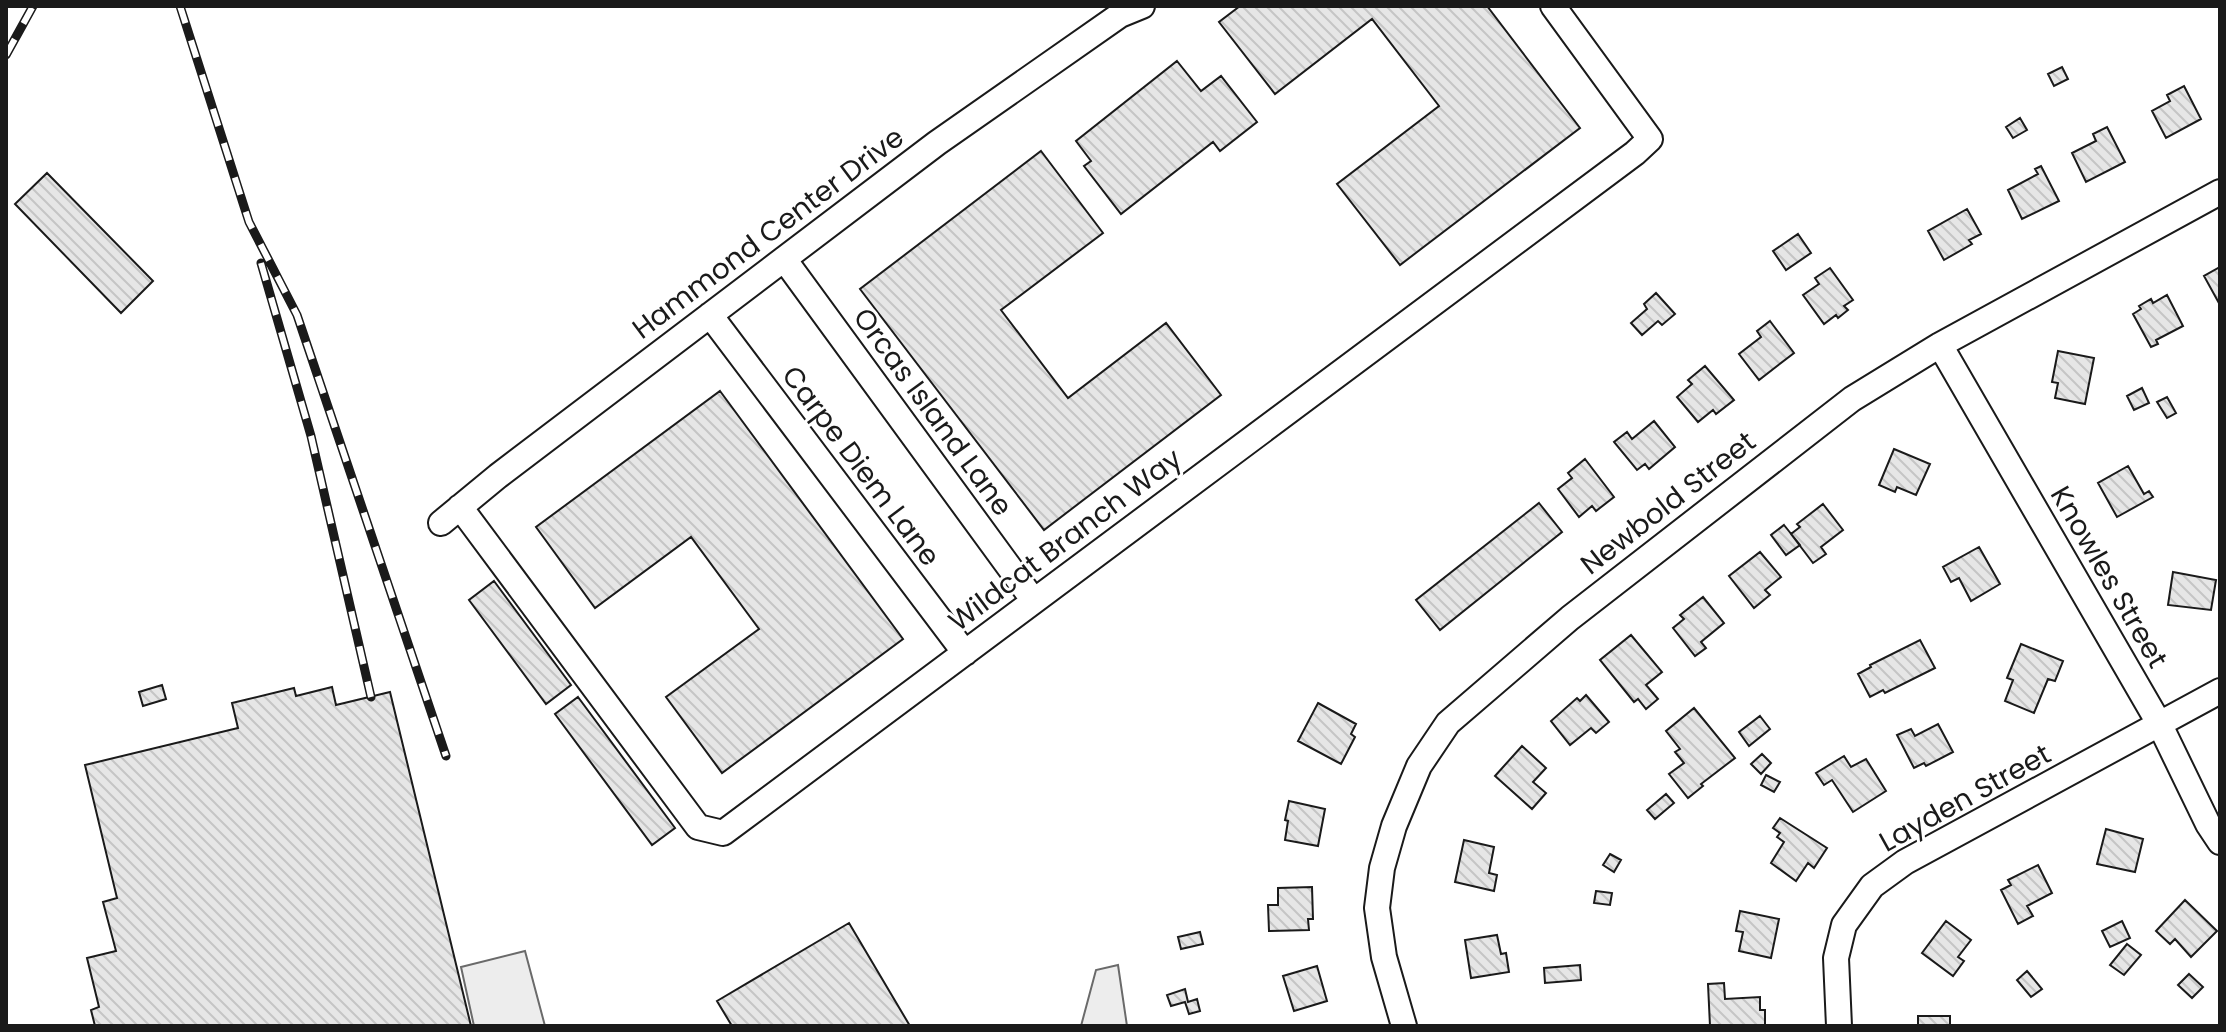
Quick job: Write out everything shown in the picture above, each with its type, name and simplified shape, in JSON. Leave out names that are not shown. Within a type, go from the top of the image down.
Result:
[{"type":"street","name":"Hammond Center Drive","points":[[450,515],[950,133],[1120,15],[1142,6]]},
{"type":"street","name":"Wildcat Branch Way","points":[[450,515],[698,827],[723,833],[1650,139],[1553,6]]},
{"type":"street","name":"Newbold Street","points":[[1404,1026],[1384,957],[1377,908],[1382,868],[1394,826],[1419,766],[1448,723],[1570,618],[1852,399],[1940,345],[2220,192]]},
{"type":"street","name":"Orcas Island Lane","points":[[784,259],[1034,601]]},
{"type":"street","name":"Carpe Diem Lane","points":[[710,315],[965,653]]},
{"type":"street","name":"Knowles Street","points":[[1940,345],[2160,725],[2208,824],[2220,842]]},
{"type":"street","name":"Layden Street","points":[[1839,1026],[1836,958],[1841,936],[1844,925],[1872,886],[1905,862],[2220,691]]},
{"type":"shaded area","points":[[525,951],[545,1026],[474,1026],[461,967]]},
{"type":"shaded area","points":[[1118,965],[1127,1026],[1081,1026],[1096,970]]},
{"type":"building","points":[[1240,6],[1487,6],[1580,128],[1400,265],[1337,184],[1439,106],[1372,19],[1275,94],[1219,22]]},
{"type":"building","points":[[1177,61],[1201,91],[1221,76],[1257,122],[1220,151],[1213,142],[1121,214],[1084,166],[1091,161],[1076,141]]},
{"type":"building","points":[[2062,67],[2068,79],[2054,86],[2048,74]]},
{"type":"building","points":[[2184,86],[2201,119],[2166,138],[2152,111],[2170,101],[2167,95]]},
{"type":"building","points":[[2020,118],[2027,130],[2013,138],[2006,127]]},
{"type":"building","points":[[2107,127],[2125,162],[2086,182],[2072,153],[2096,141],[2093,134]]},
{"type":"building","points":[[1041,151],[1103,233],[1001,310],[1068,398],[1166,323],[1221,395],[1044,530],[860,289]]},
{"type":"building","points":[[2041,166],[2059,201],[2022,219],[2008,190],[2038,174],[2035,169]]},
{"type":"building","points":[[47,173],[153,281],[121,313],[15,204]]},
{"type":"building","points":[[1967,209],[1981,234],[1969,240],[1972,244],[1944,260],[1928,231]]},
{"type":"building","points":[[1798,234],[1811,253],[1786,270],[1773,251]]},
{"type":"building","points":[[2220,267],[2220,305],[2204,276]]},
{"type":"building","points":[[1830,268],[1853,300],[1844,306],[1848,310],[1824,324],[1803,295],[1819,284],[1815,278]]},
{"type":"building","points":[[1656,293],[1675,314],[1662,325],[1658,321],[1642,335],[1631,323],[1647,309],[1644,304]]},
{"type":"building","points":[[2167,295],[2183,326],[2156,340],[2158,344],[2151,347],[2133,314],[2151,299],[2153,303]]},
{"type":"building","points":[[1770,321],[1794,353],[1759,380],[1739,354],[1761,337],[1757,331]]},
{"type":"building","points":[[2058,351],[2094,358],[2085,404],[2055,398],[2058,383],[2052,382]]},
{"type":"building","points":[[1705,366],[1734,400],[1716,414],[1713,410],[1698,422],[1677,397],[1692,384],[1688,380]]},
{"type":"building","points":[[2142,388],[2149,403],[2134,410],[2127,396]]},
{"type":"building","points":[[720,391],[903,639],[722,773],[666,697],[759,629],[691,537],[595,608],[536,527]]},
{"type":"building","points":[[2167,397],[2176,413],[2167,418],[2157,402]]},
{"type":"building","points":[[1654,421],[1675,447],[1649,469],[1645,464],[1637,470],[1614,442],[1627,432],[1632,439]]},
{"type":"building","points":[[1894,449],[1930,464],[1916,495],[1897,487],[1895,492],[1879,485]]},
{"type":"building","points":[[1585,459],[1614,497],[1596,511],[1592,506],[1579,517],[1558,489],[1572,478],[1568,473]]},
{"type":"building","points":[[2128,466],[2144,494],[2149,491],[2153,497],[2117,517],[2098,483]]},
{"type":"building","points":[[1539,503],[1562,532],[1440,630],[1416,600]]},
{"type":"building","points":[[1823,504],[1843,530],[1821,547],[1826,554],[1813,563],[1791,534],[1800,527],[1797,524]]},
{"type":"building","points":[[1784,525],[1800,545],[1786,555],[1771,535]]},
{"type":"building","points":[[1979,547],[2000,584],[1971,601],[1959,578],[1951,582],[1943,567]]},
{"type":"building","points":[[1760,552],[1781,577],[1765,590],[1770,595],[1754,608],[1729,576]]},
{"type":"building","points":[[2173,572],[2216,580],[2211,610],[2168,605]]},
{"type":"building","points":[[494,581],[571,685],[546,704],[469,600]]},
{"type":"building","points":[[1703,597],[1724,623],[1701,642],[1706,648],[1695,656],[1673,628],[1684,619],[1680,615]]},
{"type":"building","points":[[1631,635],[1662,672],[1646,685],[1658,699],[1646,709],[1638,699],[1634,702],[1600,660]]},
{"type":"building","points":[[1920,640],[1935,668],[1885,693],[1883,690],[1870,697],[1858,674]]},
{"type":"building","points":[[2021,644],[2063,661],[2055,681],[2048,679],[2034,713],[2005,701],[2013,680],[2007,678]]},
{"type":"building","points":[[162,685],[166,699],[143,706],[139,692]]},
{"type":"building","points":[[332,687],[336,705],[390,692],[471,1026],[95,1026],[91,1010],[99,1007],[87,958],[116,951],[103,902],[117,898],[85,765],[238,728],[232,703],[294,688],[296,696]]},
{"type":"building","points":[[1586,695],[1609,722],[1596,733],[1591,728],[1570,745],[1551,721],[1577,698],[1580,701]]},
{"type":"building","points":[[578,697],[675,828],[652,845],[555,714]]},
{"type":"building","points":[[1318,703],[1356,724],[1351,734],[1355,737],[1341,764],[1298,741]]},
{"type":"building","points":[[1694,708],[1735,758],[1688,798],[1669,774],[1684,763],[1675,752],[1680,749],[1666,731]]},
{"type":"building","points":[[1760,716],[1770,729],[1749,746],[1739,732]]},
{"type":"building","points":[[1938,724],[1953,752],[1926,766],[1924,763],[1914,768],[1897,735],[1911,729],[1915,736]]},
{"type":"building","points":[[1522,746],[1546,768],[1533,782],[1546,793],[1532,809],[1495,776]]},
{"type":"building","points":[[1762,754],[1771,763],[1761,774],[1751,764]]},
{"type":"building","points":[[1844,756],[1851,767],[1866,759],[1886,791],[1853,812],[1832,780],[1824,785],[1816,773]]},
{"type":"building","points":[[1766,775],[1780,782],[1774,792],[1761,785]]},
{"type":"building","points":[[1666,794],[1674,803],[1655,819],[1647,810]]},
{"type":"building","points":[[1289,801],[1325,809],[1318,846],[1285,840]]},
{"type":"building","points":[[1780,818],[1827,848],[1814,868],[1808,863],[1796,881],[1771,863],[1784,842],[1777,837],[1780,833],[1773,828]]},
{"type":"building","points":[[2106,829],[2143,839],[2135,872],[2097,864]]},
{"type":"building","points":[[1464,840],[1494,847],[1489,873],[1497,875],[1494,891],[1455,882]]},
{"type":"building","points":[[1610,854],[1621,860],[1614,872],[1603,865]]},
{"type":"building","points":[[2038,865],[2052,893],[2027,906],[2033,916],[2018,924],[2001,890],[2011,885],[2008,880]]},
{"type":"building","points":[[1312,887],[1313,919],[1308,919],[1309,930],[1269,931],[1268,905],[1278,905],[1278,888]]},
{"type":"building","points":[[1596,891],[1612,893],[1610,905],[1594,903]]},
{"type":"building","points":[[2185,900],[2217,931],[2191,957],[2175,939],[2170,944],[2156,931]]},
{"type":"building","points":[[1740,911],[1779,919],[1771,958],[1739,951],[1743,932],[1736,931]]},
{"type":"building","points":[[1946,921],[1971,940],[1958,957],[1964,961],[1953,976],[1922,953]]},
{"type":"building","points":[[2122,921],[2130,938],[2110,947],[2102,931]]},
{"type":"building","points":[[849,923],[910,1026],[732,1026],[717,1001]]},
{"type":"building","points":[[1200,932],[1203,944],[1181,949],[1178,937]]},
{"type":"building","points":[[1497,935],[1501,954],[1506,953],[1509,972],[1471,978],[1465,940]]},
{"type":"building","points":[[2127,944],[2141,955],[2124,975],[2110,965]]},
{"type":"building","points":[[1580,965],[1581,980],[1545,983],[1544,968]]},
{"type":"building","points":[[1317,966],[1327,1001],[1294,1011],[1283,976]]},
{"type":"building","points":[[2027,971],[2042,989],[2031,997],[2017,980]]},
{"type":"building","points":[[2189,974],[2203,987],[2192,998],[2178,985]]},
{"type":"building","points":[[1724,983],[1725,999],[1760,997],[1760,1010],[1765,1010],[1765,1026],[1710,1026],[1708,984]]},
{"type":"building","points":[[1185,989],[1188,1002],[1197,999],[1200,1011],[1189,1014],[1185,1002],[1171,1006],[1167,995]]},
{"type":"building","points":[[1918,1016],[1950,1016],[1950,1026],[1918,1026]]},
{"type":"railway","points":[[6,55],[33,6]]},
{"type":"railway","points":[[180,6],[249,222],[297,315],[446,756]]},
{"type":"railway","points":[[261,263],[311,436],[371,697]]}]
